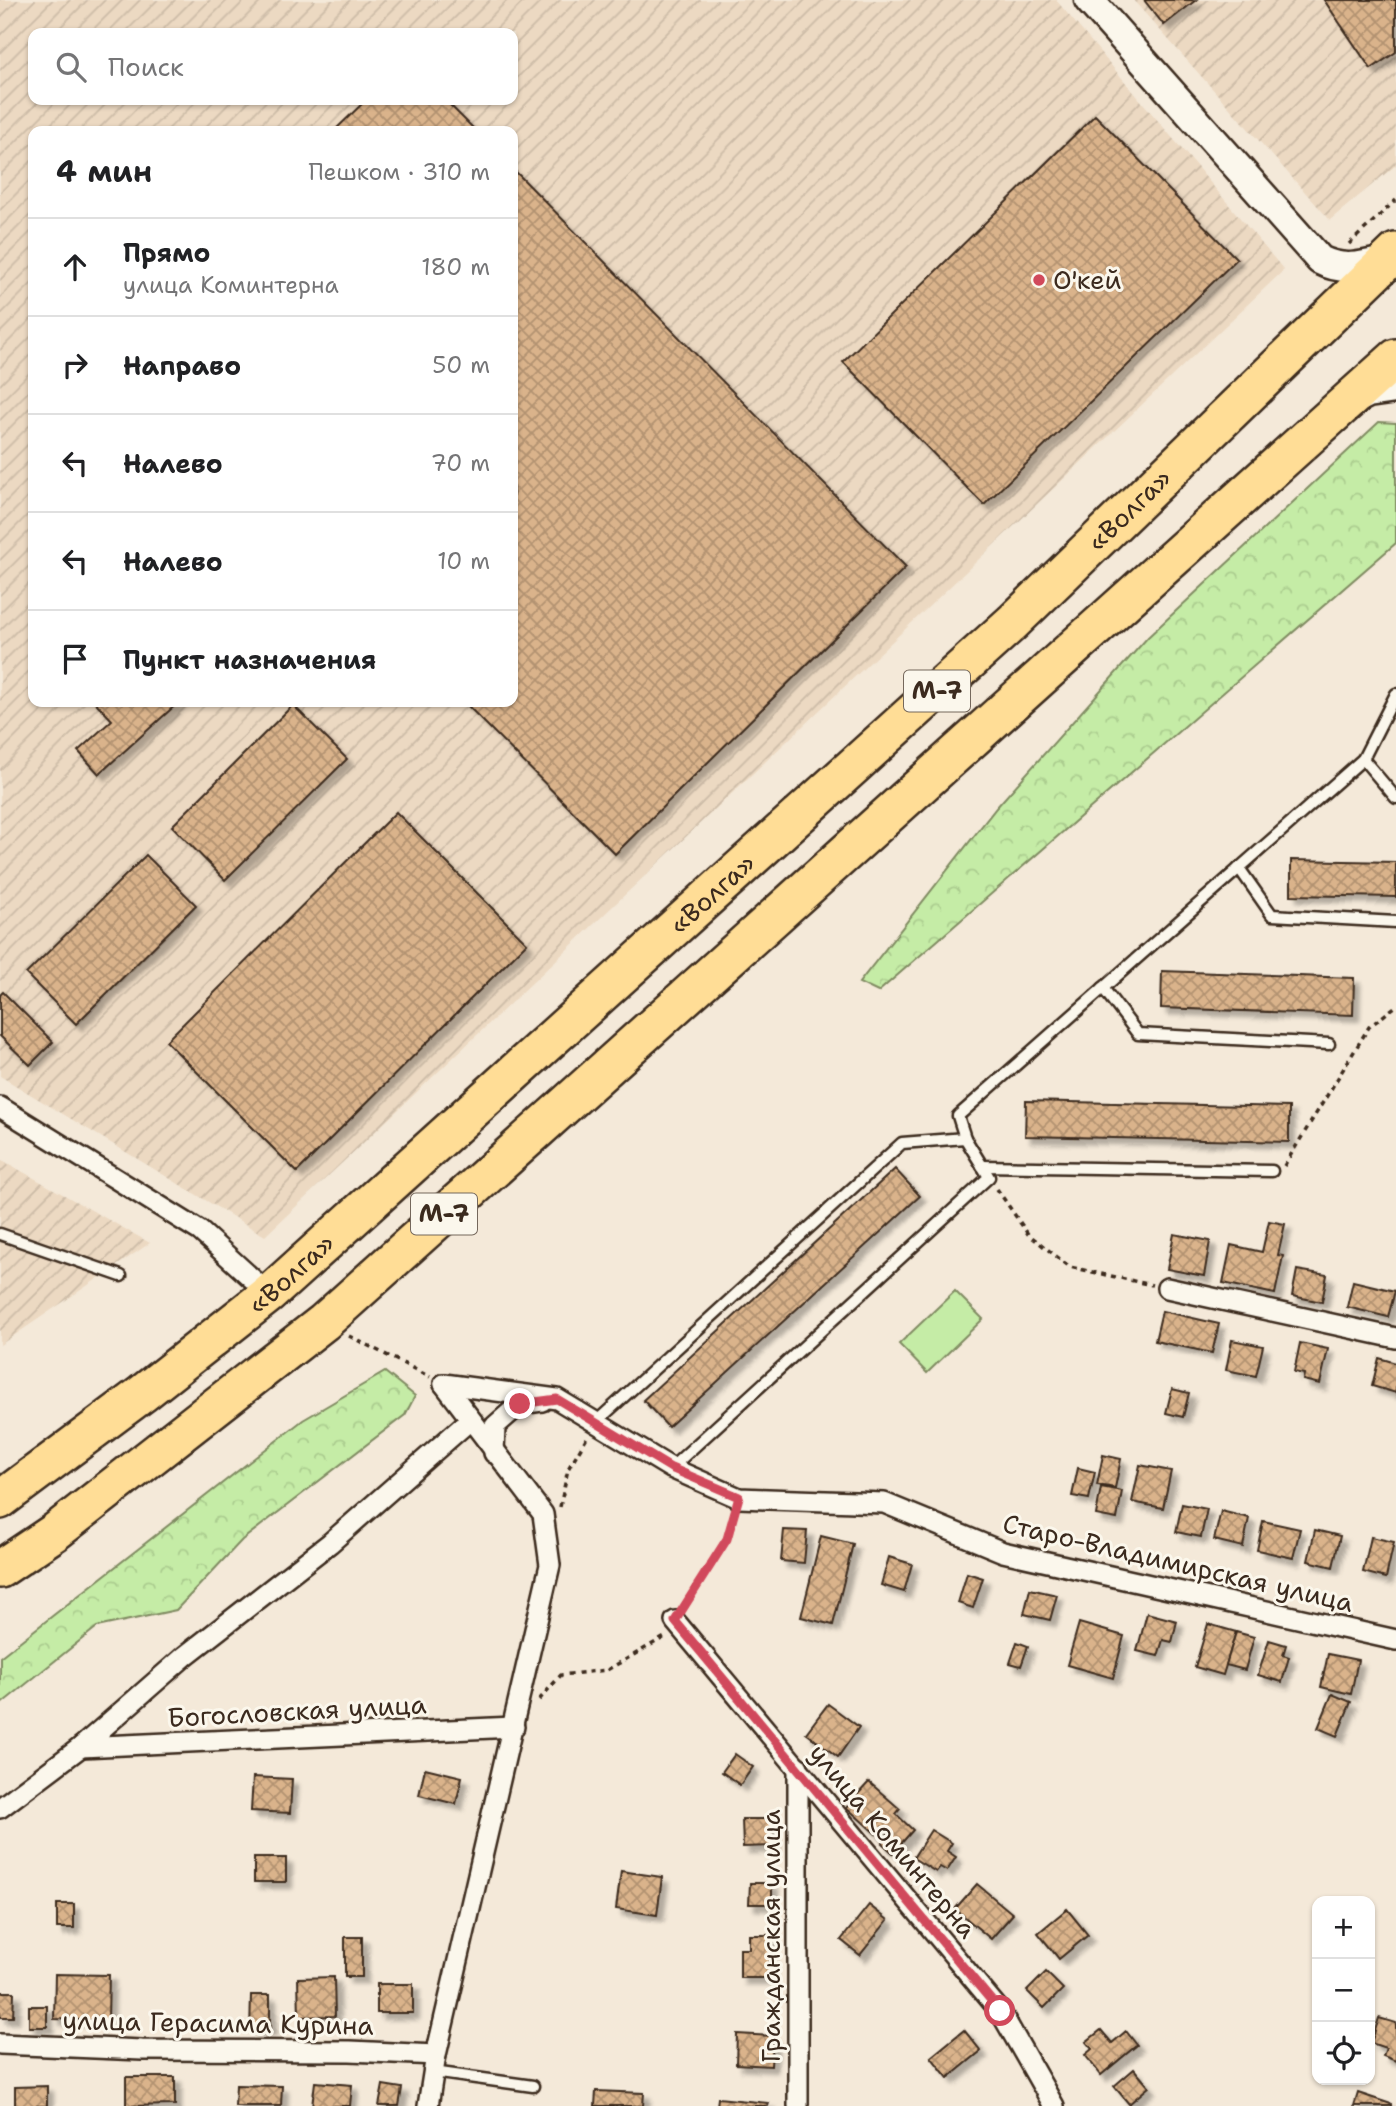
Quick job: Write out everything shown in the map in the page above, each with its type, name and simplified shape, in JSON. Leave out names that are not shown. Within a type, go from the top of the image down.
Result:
[{"type":"highway","name":"«Волга»","points":[[0,1500],[142,1394],[269,1294],[1013,622],[1392,256]]},
{"type":"highway","name":"М-7","points":[[0,1569],[55,1532],[324,1322],[1396,358]]},
{"type":"street","points":[[1089,0],[1320,260],[1334,267],[1351,268],[1392,256]]},
{"type":"street","points":[[1317,330],[1326,316],[1329,296],[1320,260]]},
{"type":"street","points":[[1345,405],[1368,393],[1396,389]]},
{"type":"street","points":[[0,1107],[200,1231],[269,1294]]},
{"type":"street","points":[[1167,1288],[1396,1338]]},
{"type":"street","points":[[428,2106],[435,2063],[550,1565],[543,1514],[444,1384]]},
{"type":"street","name":"Старо-Владимирская улица","points":[[444,1384],[557,1399],[671,1468],[739,1497],[884,1503],[1003,1552],[1396,1640]]},
{"type":"street","points":[[494,1452],[495,1426],[520,1404],[557,1399]]},
{"type":"street","points":[[0,1808],[81,1747],[185,1656],[330,1542],[470,1420]]},
{"type":"street","name":"улица Коминтерна","points":[[675,1621],[1000,2011],[1054,2106]]},
{"type":"street","name":"Богословская улица","points":[[81,1747],[514,1727]]},
{"type":"street","name":"Гражданская улица","points":[[798,1767],[798,2106]]},
{"type":"street","name":"улица Герасима Курина","points":[[0,2044],[142,2050],[350,2051],[435,2063]]},
{"type":"lane","points":[[671,1468],[989,1177],[965,1139],[958,1116],[1363,760],[1396,694]]},
{"type":"lane","points":[[1363,760],[1396,798]]},
{"type":"lane","points":[[1239,868],[1272,915],[1396,922]]},
{"type":"lane","points":[[1103,988],[1138,1034],[1329,1044]]},
{"type":"lane","points":[[596,1422],[902,1143],[965,1139]]},
{"type":"lane","points":[[982,1166],[1272,1171]]},
{"type":"lane","points":[[0,1234],[121,1276]]},
{"type":"lane","points":[[435,2063],[534,2086]]},
{"type":"path","points":[[1347,246],[1396,200]]},
{"type":"path","points":[[1272,1171],[1276,1180],[1369,1027],[1396,1006]]},
{"type":"path","points":[[989,1177],[1028,1234],[1070,1267],[1167,1288]]},
{"type":"path","points":[[324,1322],[444,1384]]},
{"type":"path","points":[[558,1514],[568,1469],[596,1422]]},
{"type":"path","points":[[514,1727],[561,1675],[607,1670],[670,1634],[675,1621],[727,1539],[739,1497]]},
{"type":"shaded area","points":[[0,0],[1056,0],[1284,270],[265,1236],[0,1076]]},
{"type":"shaded area","points":[[1133,0],[1396,0],[1396,165],[1330,220]]},
{"type":"shaded area","points":[[0,1159],[150,1243],[0,1345]]},
{"type":"green space","points":[[1379,422],[1396,423],[1396,543],[878,992],[859,983],[996,808],[1148,637]]},
{"type":"green space","points":[[955,1291],[983,1319],[927,1373],[899,1344]]},
{"type":"green space","points":[[385,1372],[415,1396],[405,1415],[242,1540],[176,1610],[97,1627],[0,1705],[0,1657],[303,1420]]},
{"type":"building","points":[[1144,0],[1196,0],[1164,25]]},
{"type":"building","points":[[1324,0],[1396,0],[1396,52],[1371,69]]},
{"type":"building","points":[[361,105],[450,105],[471,126],[339,126]]},
{"type":"building","points":[[1095,115],[1237,259],[984,505],[843,362]]},
{"type":"building","points":[[518,174],[906,567],[615,854],[469,707],[518,707]]},
{"type":"building","points":[[100,707],[173,707],[99,774],[78,751],[112,720]]},
{"type":"building","points":[[291,707],[295,707],[347,759],[225,880],[172,826]]},
{"type":"building","points":[[396,812],[527,943],[297,1172],[166,1041]]},
{"type":"building","points":[[146,855],[196,905],[76,1024],[26,974]]},
{"type":"building","points":[[1291,860],[1396,862],[1396,897],[1291,895]]},
{"type":"building","points":[[1162,971],[1354,978],[1353,1015],[1161,1008]]},
{"type":"building","points":[[3,992],[53,1042],[30,1065],[0,1036],[0,995]]},
{"type":"building","points":[[1026,1101],[1289,1107],[1289,1142],[1025,1136]]},
{"type":"building","points":[[895,1169],[920,1196],[668,1427],[643,1400]]},
{"type":"building","points":[[1269,1221],[1285,1224],[1278,1255],[1283,1256],[1275,1294],[1223,1283],[1231,1245],[1262,1252]]},
{"type":"building","points":[[1174,1234],[1210,1241],[1204,1276],[1167,1269]]},
{"type":"building","points":[[1297,1270],[1327,1275],[1322,1302],[1292,1296]]},
{"type":"building","points":[[1353,1281],[1395,1291],[1388,1317],[1347,1307]]},
{"type":"building","points":[[1162,1311],[1219,1324],[1212,1353],[1155,1341]]},
{"type":"building","points":[[1232,1340],[1263,1346],[1256,1376],[1226,1370]]},
{"type":"building","points":[[1300,1343],[1328,1349],[1320,1384],[1303,1380],[1304,1374],[1294,1372]]},
{"type":"building","points":[[1379,1358],[1396,1363],[1396,1393],[1372,1386]]},
{"type":"building","points":[[1172,1389],[1189,1393],[1183,1417],[1166,1413]]},
{"type":"building","points":[[1103,1455],[1121,1459],[1115,1488],[1097,1485]]},
{"type":"building","points":[[1140,1465],[1171,1471],[1163,1508],[1132,1502]]},
{"type":"building","points":[[1078,1468],[1095,1472],[1089,1499],[1072,1496]]},
{"type":"building","points":[[1101,1487],[1122,1491],[1117,1519],[1096,1515]]},
{"type":"building","points":[[1182,1504],[1207,1509],[1201,1537],[1176,1532]]},
{"type":"building","points":[[1221,1511],[1249,1518],[1243,1547],[1214,1540]]},
{"type":"building","points":[[1263,1521],[1300,1529],[1293,1558],[1257,1550]]},
{"type":"building","points":[[784,1530],[807,1531],[804,1563],[781,1561]]},
{"type":"building","points":[[1315,1530],[1340,1536],[1333,1567],[1308,1561]]},
{"type":"building","points":[[821,1536],[853,1544],[833,1625],[801,1617]]},
{"type":"building","points":[[1371,1537],[1394,1542],[1386,1578],[1363,1572]]},
{"type":"building","points":[[889,1557],[912,1564],[904,1592],[881,1585]]},
{"type":"building","points":[[967,1573],[983,1578],[973,1608],[958,1603]]},
{"type":"building","points":[[1030,1589],[1057,1595],[1050,1620],[1024,1614]]},
{"type":"building","points":[[1147,1613],[1177,1621],[1172,1642],[1163,1640],[1158,1656],[1137,1651]]},
{"type":"building","points":[[1079,1623],[1124,1636],[1113,1678],[1067,1665]]},
{"type":"building","points":[[1208,1624],[1236,1632],[1223,1675],[1195,1667]]},
{"type":"building","points":[[1236,1632],[1254,1637],[1245,1670],[1226,1665]]},
{"type":"building","points":[[1269,1640],[1286,1645],[1283,1655],[1289,1657],[1282,1682],[1258,1675]]},
{"type":"building","points":[[1017,1642],[1028,1646],[1021,1666],[1010,1663]]},
{"type":"building","points":[[1328,1654],[1358,1660],[1351,1694],[1321,1687]]},
{"type":"building","points":[[1332,1694],[1351,1702],[1337,1736],[1318,1728]]},
{"type":"building","points":[[828,1704],[859,1727],[838,1757],[806,1733]]},
{"type":"building","points":[[735,1754],[753,1767],[740,1785],[722,1772]]},
{"type":"building","points":[[425,1768],[462,1777],[456,1804],[419,1795]]},
{"type":"building","points":[[253,1777],[292,1779],[290,1813],[251,1811]]},
{"type":"building","points":[[869,1782],[900,1809],[896,1814],[913,1830],[893,1853],[882,1843],[890,1835],[882,1827],[876,1834],[846,1807]]},
{"type":"building","points":[[742,1819],[773,1819],[774,1846],[743,1847]]},
{"type":"building","points":[[931,1830],[952,1843],[947,1851],[956,1857],[947,1871],[940,1867],[936,1872],[913,1858]]},
{"type":"building","points":[[254,1858],[286,1858],[286,1882],[254,1882]]},
{"type":"building","points":[[621,1871],[662,1877],[657,1915],[616,1909]]},
{"type":"building","points":[[750,1883],[772,1883],[772,1904],[749,1904]]},
{"type":"building","points":[[977,1884],[1013,1914],[991,1939],[955,1909]]},
{"type":"building","points":[[57,1904],[74,1904],[74,1928],[57,1928]]},
{"type":"building","points":[[869,1905],[888,1920],[860,1955],[841,1940]]},
{"type":"building","points":[[1067,1909],[1088,1935],[1059,1959],[1038,1933]]},
{"type":"building","points":[[749,1935],[770,1935],[770,1978],[740,1978],[740,1949],[749,1949]]},
{"type":"building","points":[[345,1937],[362,1937],[362,1977],[345,1977]]},
{"type":"building","points":[[1046,1972],[1063,1989],[1044,2008],[1027,1991]]},
{"type":"building","points":[[55,1974],[109,1975],[108,2021],[54,2019]]},
{"type":"building","points":[[334,1977],[335,2016],[299,2017],[298,1978]]},
{"type":"building","points":[[377,1984],[413,1984],[413,2013],[377,2013]]},
{"type":"building","points":[[0,1992],[14,1992],[13,2017],[0,2017]]},
{"type":"building","points":[[251,1995],[270,1995],[270,2030],[250,2030]]},
{"type":"building","points":[[29,2006],[47,2006],[47,2027],[29,2027]]},
{"type":"building","points":[[1379,2018],[1396,2023],[1396,2061],[1383,2056],[1386,2048],[1375,2044]]},
{"type":"building","points":[[964,2030],[981,2051],[948,2078],[931,2057]]},
{"type":"building","points":[[1101,2030],[1112,2043],[1126,2031],[1137,2045],[1101,2075],[1085,2055],[1092,2049],[1086,2042]]},
{"type":"building","points":[[737,2034],[773,2036],[771,2066],[736,2064]]},
{"type":"building","points":[[1134,2069],[1149,2087],[1129,2104],[1114,2086]]},
{"type":"building","points":[[126,2077],[175,2077],[175,2105],[126,2106]]},
{"type":"building","points":[[315,2082],[352,2085],[350,2106],[312,2106]]},
{"type":"building","points":[[236,2085],[282,2086],[281,2106],[235,2106]]},
{"type":"building","points":[[383,2085],[402,2088],[399,2106],[379,2106]]},
{"type":"building","points":[[47,2086],[47,2106],[15,2106],[15,2087]]},
{"type":"building","points":[[596,2091],[644,2093],[643,2106],[595,2106]]},
{"type":"building","points":[[1358,2093],[1391,2104],[1391,2106],[1354,2106]]},
{"type":"building","points":[[718,2098],[769,2103],[768,2106],[717,2106]]},
{"type":"place","name":"О'кей","points":[[1039,280]]},
{"type":"route","points":[[520,1404],[557,1399],[671,1468],[739,1497],[727,1539],[675,1621],[1000,2011]]}]
